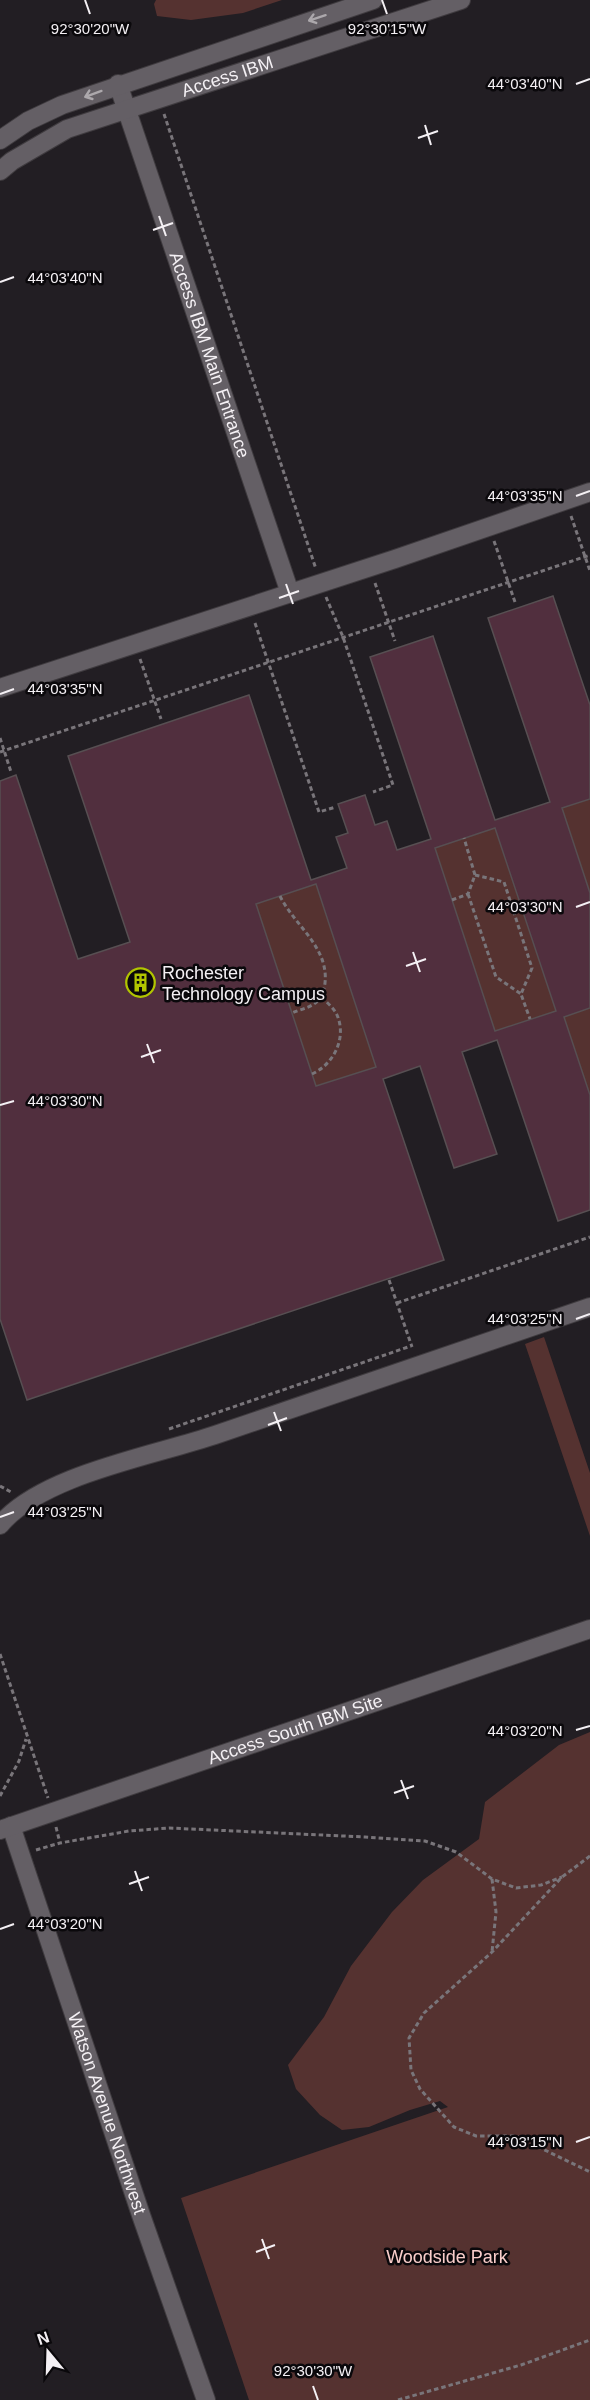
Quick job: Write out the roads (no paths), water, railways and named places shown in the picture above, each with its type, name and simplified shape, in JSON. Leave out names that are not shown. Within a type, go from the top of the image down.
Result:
[{"type":"street","name":"Access IBM","points":[[0,140],[28,121],[62,105],[118,84],[373,0]]},
{"type":"street","name":"Access IBM","points":[[0,171],[12,161],[67,129],[461,0]]},
{"type":"street","name":"Access IBM Main Entrance","points":[[118,84],[290,593]]},
{"type":"street","points":[[0,688],[590,492]]},
{"type":"street","points":[[0,1525],[7,1516],[32,1497],[71,1479],[213,1435],[590,1307]]},
{"type":"street","name":"Access South IBM Site","points":[[6,1828],[590,1629]]},
{"type":"street","name":"Watson Avenue Northwest","points":[[6,1828],[206,2400]]},
{"type":"place","name":"Rochester Technology Campus","points":[[141,983]]},
{"type":"park label","name":"Woodside Park","points":[[447,2257]]}]
